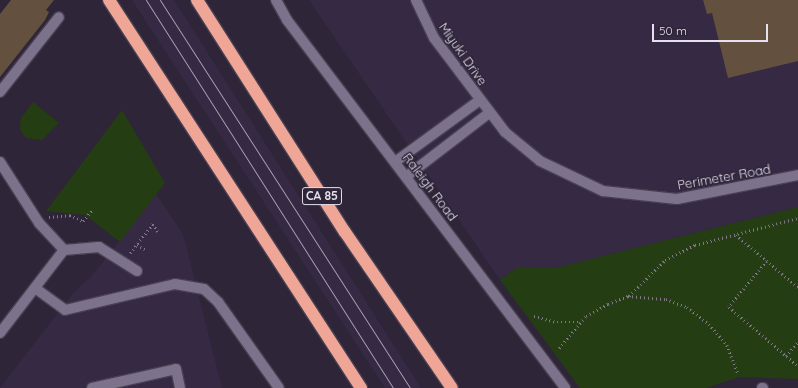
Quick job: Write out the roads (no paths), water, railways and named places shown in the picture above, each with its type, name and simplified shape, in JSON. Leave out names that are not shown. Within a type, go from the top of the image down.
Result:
[{"type":"highway","points":[[109,0],[360,388]]},
{"type":"highway","name":"CA 85","points":[[197,0],[345,232],[452,388]]},
{"type":"street","name":"Raleigh Road","points":[[276,0],[287,20],[407,176],[565,388]]},
{"type":"street","name":"Miyuki Drive","points":[[416,0],[434,38],[490,113]]},
{"type":"street","points":[[0,92],[59,17]]},
{"type":"street","name":"Miyuki Drive","points":[[396,162],[480,100]]},
{"type":"street","points":[[407,176],[490,113]]},
{"type":"street","name":"Perimeter Road","points":[[490,113],[540,161],[603,191],[677,199],[798,176]]},
{"type":"street","points":[[0,162],[39,223],[64,250]]},
{"type":"street","points":[[0,333],[64,250],[99,247],[137,271]]},
{"type":"street","points":[[35,288],[65,310],[175,284],[204,289],[218,302],[279,388]]},
{"type":"street","points":[[92,388],[176,369],[180,388]]},
{"type":"tram line","points":[[146,0],[393,388]]},
{"type":"tram line","points":[[160,0],[410,388]]}]
